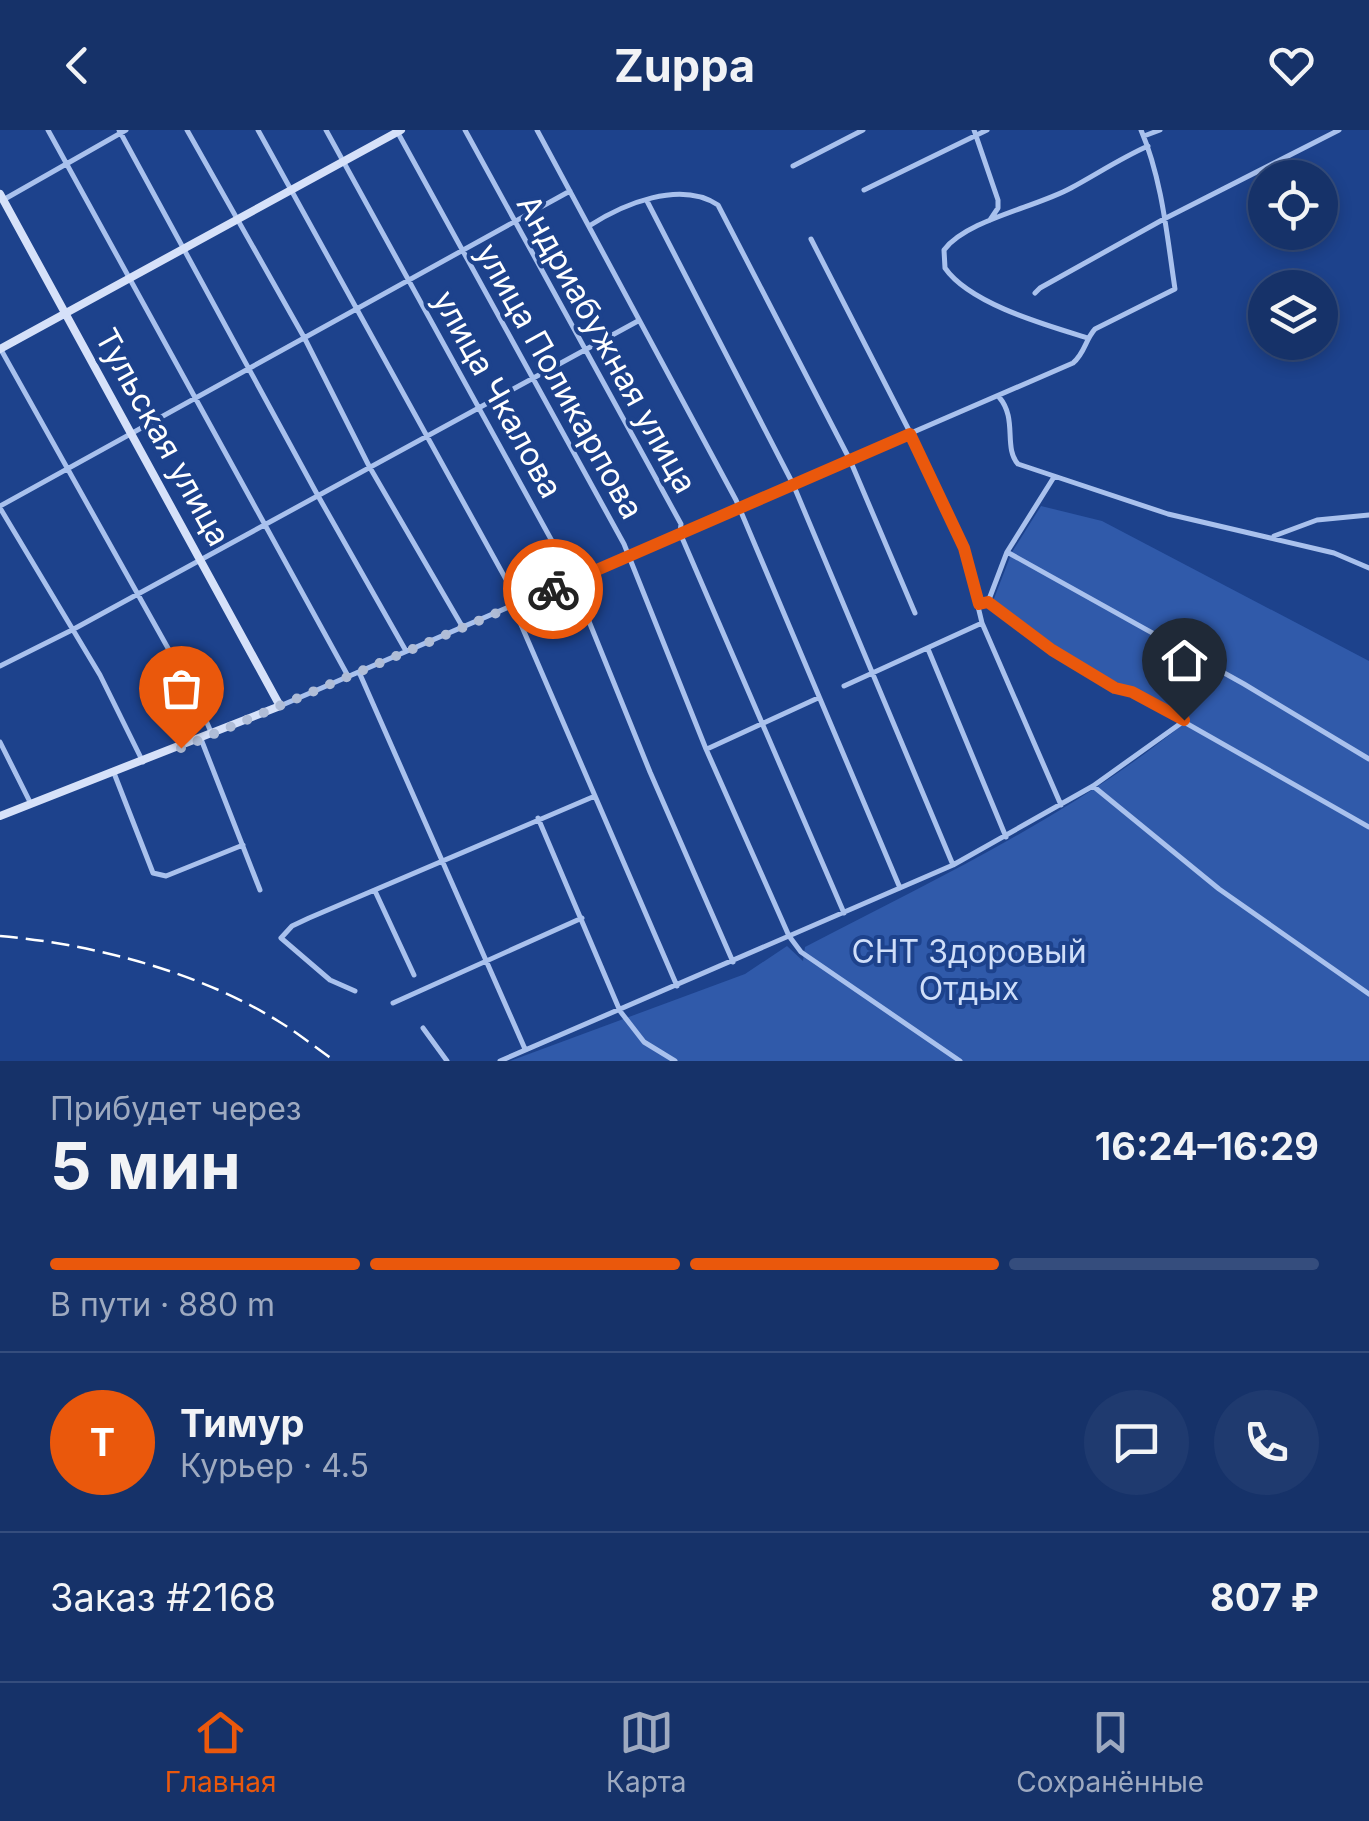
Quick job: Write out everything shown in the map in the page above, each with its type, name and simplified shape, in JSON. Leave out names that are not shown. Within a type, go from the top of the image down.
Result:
[{"type":"main road","points":[[0,348],[398,131]]},
{"type":"main road","name":"Тульская улица","points":[[1,198],[280,706]]},
{"type":"main road","points":[[0,816],[280,706]]},
{"type":"street","points":[[48,130],[348,676]]},
{"type":"street","points":[[188,130],[305,339],[369,466],[462,627]]},
{"type":"street","points":[[258,130],[516,604],[677,986]]},
{"type":"street","name":"улица Чкалова","points":[[326,130],[570,572],[733,962]]},
{"type":"street","name":"Андриабужная улица","points":[[465,130],[680,524],[680,532],[844,912]]},
{"type":"street","points":[[537,130],[739,507],[900,888]]},
{"type":"street","points":[[793,166],[863,130]]},
{"type":"street","points":[[864,190],[987,130]]},
{"type":"street","points":[[280,706],[1073,363],[1082,354],[1088,338],[1105,322],[1175,289],[1164,219],[1142,133],[1160,130]]},
{"type":"street","points":[[1036,293],[1164,219],[1339,130]]},
{"type":"street","points":[[1,198],[122,131],[406,651]]},
{"type":"street","name":"улица Поликарпова","points":[[398,131],[628,556],[706,750],[788,936]]},
{"type":"street","points":[[975,133],[998,200],[998,208],[989,222]]},
{"type":"street","points":[[1088,338],[1009,312],[958,282],[945,268],[944,250],[964,231],[1070,189],[1116,160],[1148,146]]},
{"type":"street","points":[[143,762],[116,706],[0,507],[570,191]]},
{"type":"street","points":[[589,226],[604,216],[672,193],[706,197],[718,205],[850,460],[914,612]]},
{"type":"street","points":[[647,201],[792,484],[953,865]]},
{"type":"street","points":[[811,239],[964,548],[982,623],[1061,805]]},
{"type":"street","points":[[0,666],[136,596],[638,321]]},
{"type":"street","points":[[0,348],[197,700],[212,735]]},
{"type":"street","points":[[999,397],[1008,410],[1012,457],[1018,464],[1168,514],[1334,553],[1369,568]]},
{"type":"street","points":[[988,602],[1007,552],[1054,477]]},
{"type":"street","points":[[1272,537],[1317,520],[1369,515]]},
{"type":"street","points":[[1007,552],[1230,676],[1369,760]]},
{"type":"street","points":[[979,604],[988,602],[1052,650],[1115,688],[1132,692],[1184,720],[1369,827]]},
{"type":"street","points":[[844,686],[982,623]]},
{"type":"street","points":[[928,649],[1006,837]]},
{"type":"street","points":[[359,672],[525,1049]]},
{"type":"street","points":[[706,750],[818,698]]},
{"type":"street","points":[[500,1061],[953,865],[1093,786],[1184,720]]},
{"type":"street","points":[[202,739],[260,890]]},
{"type":"street","points":[[0,742],[32,804]]},
{"type":"street","points":[[114,773],[153,873],[166,876],[243,845]]},
{"type":"street","points":[[1093,786],[1219,889],[1369,994]]},
{"type":"street","points":[[355,990],[330,980],[281,938],[292,926],[595,796]]},
{"type":"street","points":[[538,818],[620,1010],[644,1042],[675,1061]]},
{"type":"street","points":[[375,891],[414,974]]},
{"type":"street","points":[[393,1002],[582,918]]},
{"type":"street","points":[[788,936],[801,952],[960,1061]]},
{"type":"street","points":[[423,1028],[447,1061]]},
{"type":"green space","name":"СНТ Здоровый Отдых","points":[[1041,506],[1102,521],[1369,661],[1369,1061],[510,1061],[745,974],[787,946],[803,961],[805,947],[1051,816],[1188,720],[1077,661],[993,601],[1012,552]]},
{"type":"railway","points":[[0,936],[108,953],[180,975],[247,1004],[335,1061]]},
{"type":"way so far","points":[[181,748],[553,589]]},
{"type":"route","points":[[553,589],[910,434],[964,548],[979,604],[988,602],[1052,650],[1115,688],[1132,692],[1184,720]]}]
